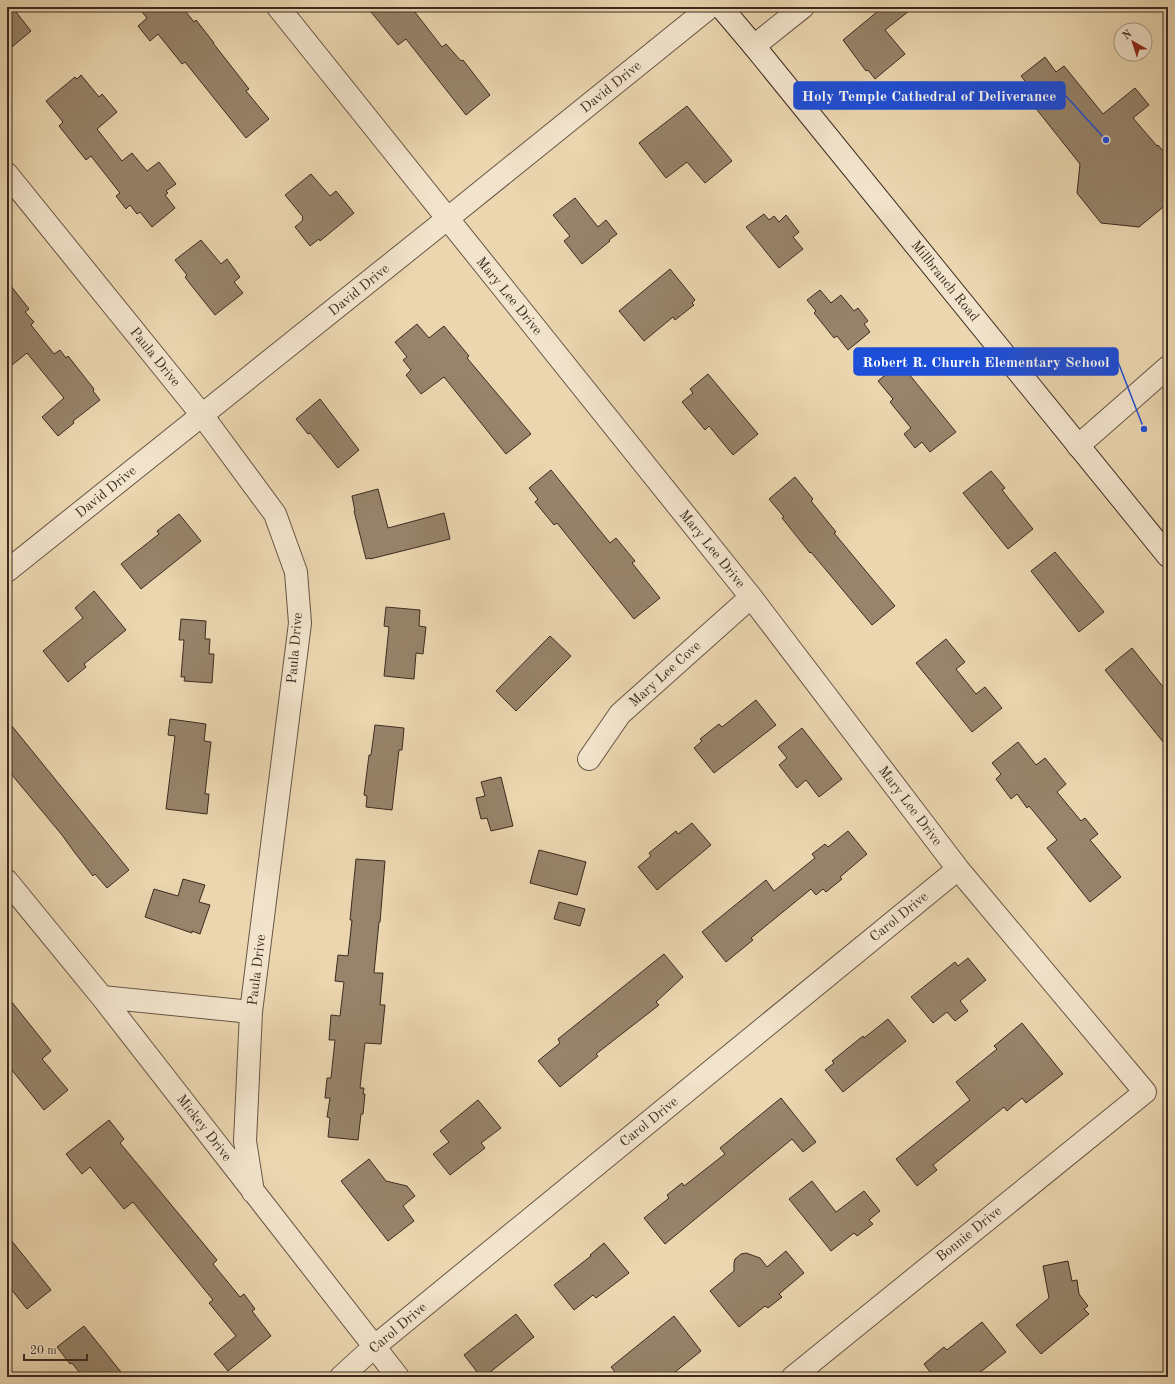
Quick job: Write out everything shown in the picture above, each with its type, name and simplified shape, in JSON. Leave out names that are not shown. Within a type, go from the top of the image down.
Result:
[{"type":"street","name":"Mary Lee Drive","points":[[278,7],[751,597],[958,869],[1145,1092]]},
{"type":"street","name":"David Drive","points":[[7,571],[710,7]]},
{"type":"street","name":"Millbranch Road","points":[[721,7],[1168,556]]},
{"type":"street","points":[[754,46],[803,7]]},
{"type":"street","name":"Paula Drive","points":[[7,174],[202,415],[274,514],[296,572],[300,623],[251,1012],[245,1141],[253,1192]]},
{"type":"street","points":[[1078,446],[1168,366]]},
{"type":"street","name":"Mary Lee Cove","points":[[589,759],[620,714],[751,597]]},
{"type":"street","name":"Carol Drive","points":[[341,1377],[375,1346],[958,869]]},
{"type":"street","name":"Mickey Drive","points":[[7,881],[102,997],[398,1377]]},
{"type":"street","points":[[102,997],[251,1012]]},
{"type":"street","name":"Bonnie Drive","points":[[793,1377],[1145,1092]]},
{"type":"building","points":[[7,7],[12,7],[31,31],[7,51]]},
{"type":"building","points":[[138,7],[182,7],[194,22],[196,20],[214,43],[249,89],[246,91],[269,119],[246,138],[185,62],[182,64],[158,34],[150,41],[138,26],[147,18]]},
{"type":"building","points":[[367,7],[411,7],[442,47],[446,44],[461,61],[463,60],[490,95],[466,115],[406,39],[398,45]]},
{"type":"building","points":[[883,7],[914,7],[885,30],[905,54],[875,79],[868,70],[866,71],[843,40]]},
{"type":"building","points":[[1045,57],[1056,72],[1064,66],[1103,114],[1135,88],[1149,105],[1133,118],[1168,157],[1168,203],[1139,227],[1101,223],[1077,193],[1080,164],[1026,96],[1033,91],[1021,76]]},
{"type":"building","points":[[81,75],[99,97],[102,94],[117,112],[97,129],[122,161],[132,153],[147,171],[159,162],[176,184],[166,191],[168,193],[165,195],[175,208],[152,227],[140,212],[137,214],[130,205],[126,209],[116,196],[120,193],[91,156],[86,160],[59,126],[63,122],[46,101],[75,77],[77,79]]},
{"type":"building","points":[[687,106],[732,161],[705,183],[687,162],[666,178],[639,143]]},
{"type":"building","points":[[311,174],[330,196],[336,191],[354,213],[320,241],[319,239],[310,246],[295,227],[303,220],[303,217],[285,195]]},
{"type":"building","points":[[575,198],[598,227],[606,220],[617,234],[582,264],[564,241],[570,236],[553,215]]},
{"type":"building","points":[[764,214],[769,220],[774,216],[779,222],[786,215],[799,232],[793,237],[803,249],[779,268],[746,227]]},
{"type":"building","points":[[201,240],[221,264],[227,259],[240,277],[234,282],[243,293],[215,315],[185,277],[187,275],[175,260]]},
{"type":"building","points":[[670,269],[695,300],[692,303],[694,305],[675,320],[673,317],[644,341],[619,311]]},
{"type":"building","points":[[7,281],[29,309],[25,312],[34,322],[31,325],[54,354],[60,350],[66,358],[68,356],[94,389],[93,391],[100,400],[73,421],[74,423],[58,436],[42,417],[64,398],[27,353],[7,369]]},
{"type":"building","points":[[820,290],[831,303],[841,295],[854,311],[858,308],[868,321],[864,324],[870,332],[848,350],[837,336],[834,338],[814,313],[816,311],[807,300]]},
{"type":"building","points":[[417,324],[429,338],[444,326],[469,356],[467,358],[531,434],[506,454],[444,377],[421,394],[406,375],[411,370],[403,360],[407,357],[395,342]]},
{"type":"building","points":[[900,363],[956,432],[930,452],[922,442],[915,448],[904,434],[911,428],[890,402],[893,399],[878,381]]},
{"type":"building","points":[[708,374],[758,434],[733,455],[709,426],[705,430],[682,402],[693,393],[690,389]]},
{"type":"building","points":[[320,399],[359,450],[338,468],[310,433],[308,434],[296,419]]},
{"type":"building","points":[[551,470],[610,543],[616,538],[635,561],[632,563],[660,598],[634,619],[557,523],[554,525],[535,502],[538,499],[529,488]]},
{"type":"building","points":[[991,471],[1005,488],[1002,490],[1033,529],[1008,549],[963,493]]},
{"type":"building","points":[[795,477],[813,499],[811,501],[836,532],[834,533],[895,606],[872,625],[811,552],[810,553],[769,499]]},
{"type":"building","points":[[378,489],[388,528],[444,513],[450,539],[366,559],[354,511],[352,496]]},
{"type":"building","points":[[179,514],[201,541],[141,589],[121,564],[159,534],[157,531]]},
{"type":"building","points":[[1055,552],[1104,612],[1079,632],[1031,571]]},
{"type":"building","points":[[94,591],[126,630],[84,664],[86,667],[68,682],[43,651],[83,618],[75,608]]},
{"type":"building","points":[[386,607],[420,610],[419,626],[426,627],[423,654],[416,653],[414,679],[384,676],[389,627],[384,626]]},
{"type":"building","points":[[181,619],[206,621],[205,639],[210,639],[209,654],[214,654],[212,683],[184,681],[185,677],[181,677],[184,640],[179,640]]},
{"type":"building","points":[[550,636],[571,656],[516,711],[496,691]]},
{"type":"building","points":[[946,639],[965,662],[956,669],[976,694],[985,687],[1002,708],[972,732],[916,663]]},
{"type":"building","points":[[1132,648],[1168,693],[1168,748],[1105,670]]},
{"type":"building","points":[[756,700],[776,725],[714,773],[694,748],[702,741],[700,739],[719,724],[722,727]]},
{"type":"building","points":[[170,719],[206,724],[204,741],[211,742],[205,794],[209,794],[207,814],[166,809],[175,736],[168,735]]},
{"type":"building","points":[[7,720],[129,870],[107,888],[95,874],[93,876],[62,835],[7,769]]},
{"type":"building","points":[[375,725],[404,728],[402,750],[399,750],[392,810],[366,807],[367,796],[364,795],[369,755],[371,755]]},
{"type":"building","points":[[802,728],[842,779],[819,797],[806,780],[797,788],[779,765],[787,758],[778,747]]},
{"type":"building","points":[[1018,742],[1036,765],[1045,758],[1066,784],[1057,792],[1081,821],[1085,818],[1098,834],[1090,840],[1121,877],[1090,902],[1047,848],[1057,840],[1029,806],[1027,808],[1017,794],[1011,799],[996,779],[1001,774],[992,763]]},
{"type":"building","points":[[501,777],[513,826],[491,831],[487,818],[481,819],[476,798],[485,796],[481,782]]},
{"type":"building","points":[[692,823],[711,845],[657,890],[638,867],[651,856],[649,853],[676,831],[678,834]]},
{"type":"building","points":[[848,831],[867,854],[840,877],[842,879],[826,892],[823,889],[816,895],[811,889],[751,938],[753,940],[726,962],[702,932],[766,880],[774,891],[815,858],[812,854],[825,844],[828,847]]},
{"type":"building","points":[[539,850],[586,862],[577,895],[530,883]]},
{"type":"building","points":[[356,859],[385,861],[374,973],[383,973],[380,1005],[385,1005],[381,1044],[365,1043],[360,1088],[364,1088],[363,1094],[365,1094],[358,1140],[328,1137],[330,1118],[327,1117],[330,1098],[325,1098],[327,1078],[331,1078],[335,1040],[329,1040],[331,1015],[340,1016],[344,982],[335,981],[338,955],[348,956]]},
{"type":"building","points":[[183,879],[205,885],[199,902],[210,905],[200,934],[192,931],[192,933],[145,917],[154,889],[178,896]]},
{"type":"building","points":[[559,902],[585,909],[580,926],[554,919]]},
{"type":"building","points":[[664,954],[683,977],[656,1002],[659,1005],[596,1054],[598,1056],[560,1087],[538,1061],[560,1043],[558,1039]]},
{"type":"building","points":[[968,958],[986,980],[960,1001],[968,1011],[955,1021],[947,1012],[933,1023],[911,997],[955,962],[958,966]]},
{"type":"building","points":[[7,996],[51,1051],[42,1059],[68,1090],[44,1110],[7,1064]]},
{"type":"building","points":[[888,1019],[906,1041],[843,1092],[825,1070],[834,1063],[832,1061],[863,1036],[864,1038]]},
{"type":"building","points":[[1022,1023],[1063,1074],[1026,1103],[1022,1098],[1007,1111],[1004,1107],[933,1165],[937,1170],[917,1186],[896,1159],[970,1100],[956,1082],[997,1049],[994,1046]]},
{"type":"building","points":[[781,1098],[816,1142],[803,1152],[792,1139],[665,1244],[644,1218],[669,1198],[667,1195],[682,1183],[684,1186],[725,1154],[720,1148]]},
{"type":"building","points":[[478,1100],[501,1128],[481,1143],[485,1148],[450,1175],[433,1154],[449,1142],[440,1131]]},
{"type":"building","points":[[109,1120],[124,1139],[120,1143],[217,1260],[213,1264],[240,1297],[244,1294],[255,1309],[252,1311],[271,1336],[228,1371],[214,1354],[236,1336],[209,1303],[213,1300],[133,1202],[124,1209],[90,1167],[82,1174],[66,1154]]},
{"type":"building","points":[[369,1159],[386,1181],[407,1186],[415,1196],[403,1206],[414,1221],[388,1241],[341,1181]]},
{"type":"building","points":[[812,1181],[836,1212],[864,1191],[880,1211],[869,1220],[873,1224],[857,1236],[854,1233],[831,1251],[789,1199]]},
{"type":"building","points":[[7,1235],[51,1290],[27,1309],[7,1284]]},
{"type":"building","points":[[604,1243],[629,1273],[596,1298],[593,1295],[574,1310],[554,1285],[591,1256],[590,1255]]},
{"type":"building","points":[[786,1251],[804,1273],[779,1294],[782,1297],[768,1308],[765,1306],[739,1327],[710,1291],[734,1271],[735,1259],[741,1254],[746,1253],[760,1258],[767,1267]]},
{"type":"building","points":[[1068,1261],[1072,1281],[1077,1280],[1079,1294],[1088,1306],[1084,1309],[1089,1314],[1041,1354],[1016,1325],[1049,1298],[1043,1266]]},
{"type":"building","points":[[516,1314],[534,1337],[484,1377],[481,1377],[464,1355]]},
{"type":"building","points":[[674,1316],[701,1351],[669,1377],[619,1377],[611,1367]]},
{"type":"building","points":[[982,1322],[1006,1352],[974,1377],[934,1377],[924,1364],[944,1347],[947,1350]]},
{"type":"building","points":[[84,1326],[125,1377],[83,1377],[72,1363],[70,1364],[57,1347]]},
{"type":"place","name":"Holy Temple Cathedral of Deliverance","points":[[1106,140]]},
{"type":"place","name":"Robert R. Church Elementary School","points":[[1144,429]]}]
